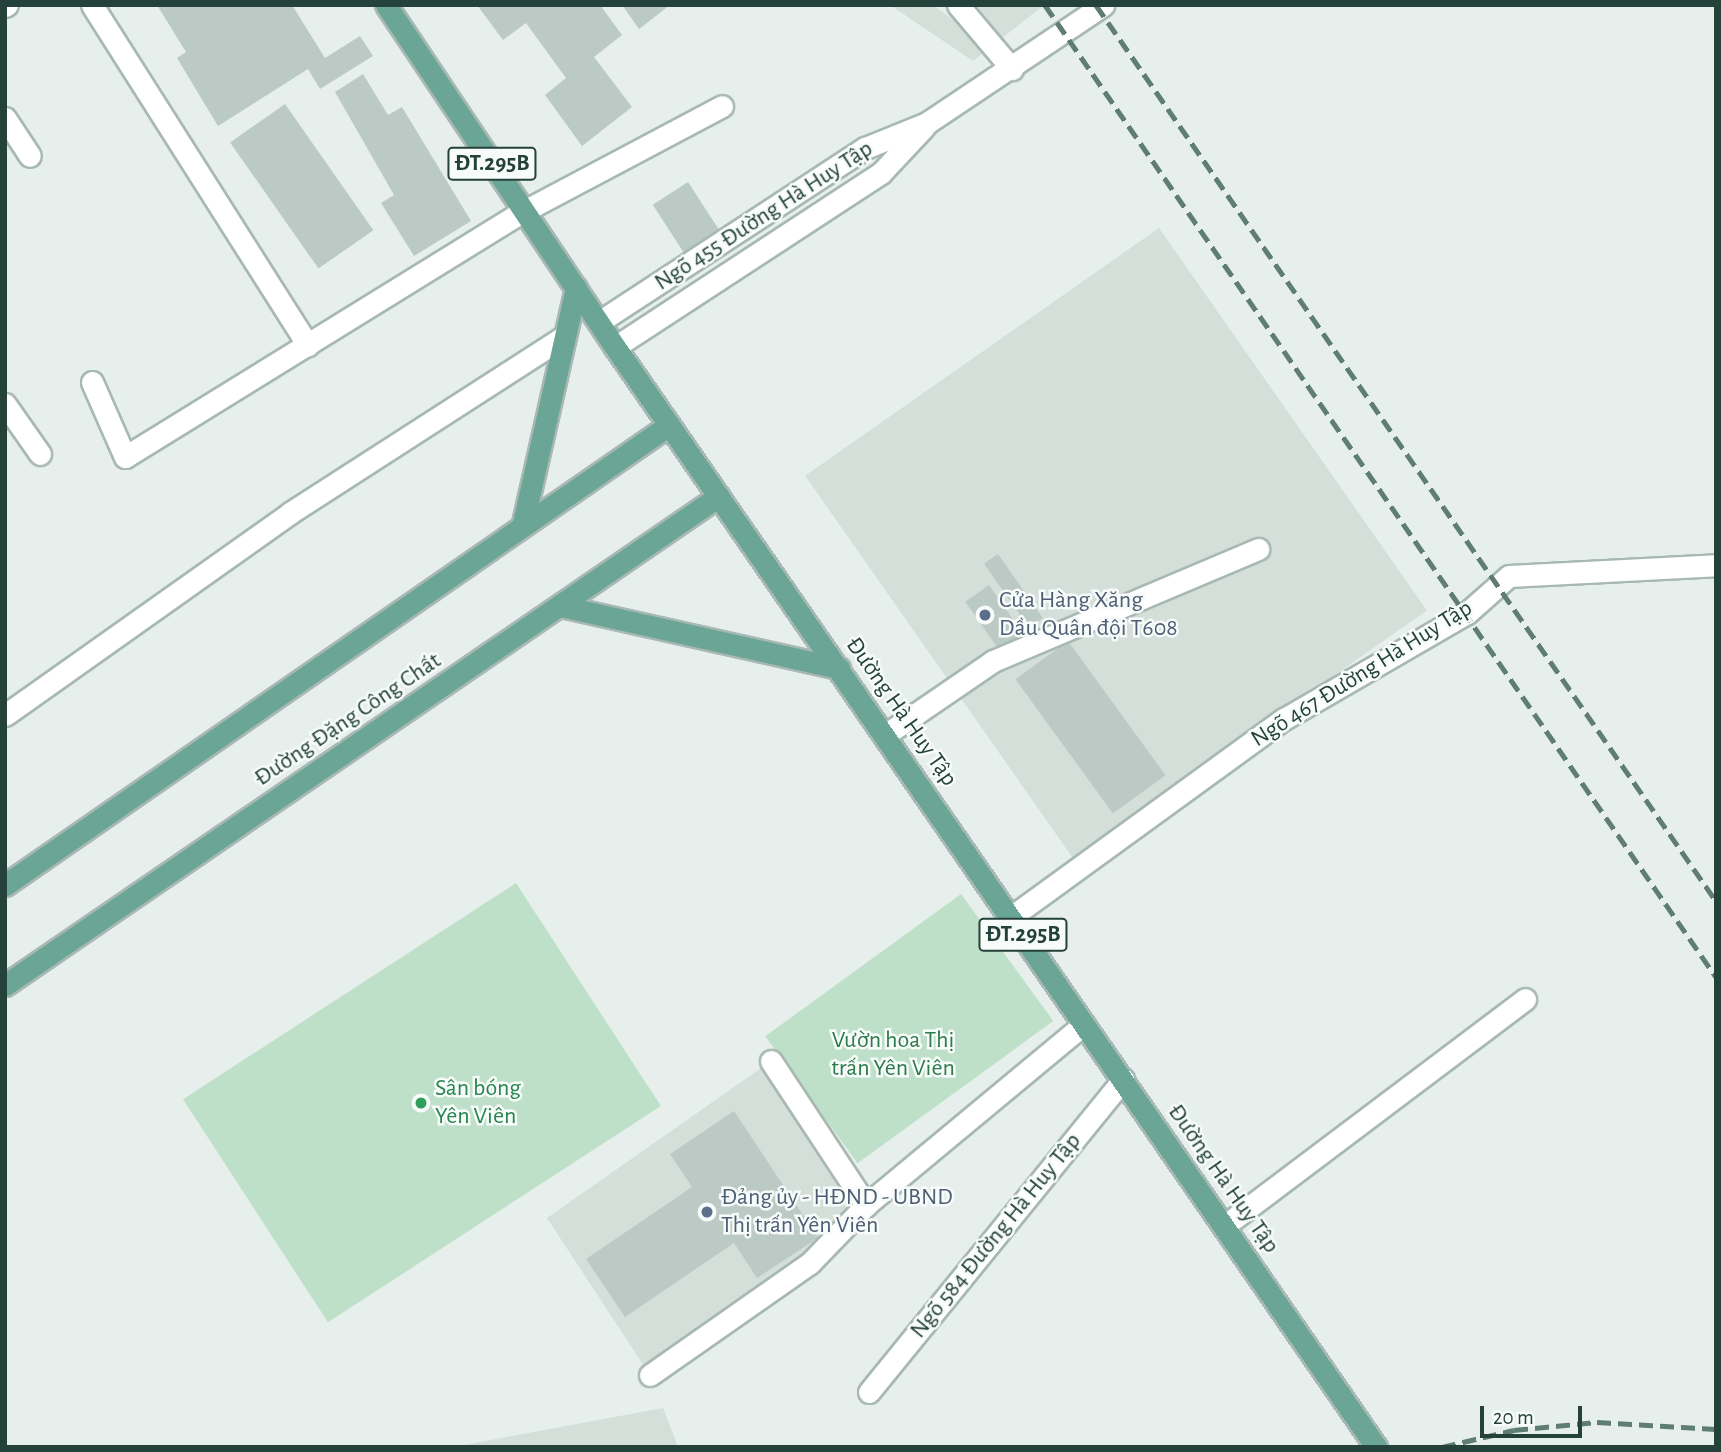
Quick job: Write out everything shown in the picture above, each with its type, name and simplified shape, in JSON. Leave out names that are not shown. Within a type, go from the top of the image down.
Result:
[{"type":"main road","name":"Đường Hà Huy Tập","points":[[386,5],[615,347],[1376,1447]]},
{"type":"main road","points":[[523,523],[576,288]]},
{"type":"main road","points":[[5,885],[523,523],[669,425]]},
{"type":"main road","name":"Đường Đặng Công Chất","points":[[5,985],[719,496]]},
{"type":"main road","points":[[561,606],[839,668]]},
{"type":"street","points":[[92,5],[308,345]]},
{"type":"street","points":[[958,5],[1012,69]]},
{"type":"street","points":[[927,123],[1012,69],[1103,5]]},
{"type":"street","points":[[92,383],[125,457],[524,211],[722,106]]},
{"type":"street","points":[[5,118],[30,156]]},
{"type":"street","name":"Ngõ 455 Đường Hà Huy Tập","points":[[599,322],[865,148],[927,123]]},
{"type":"street","name":"Ngõ 455 Đường Hà Huy Tập","points":[[615,347],[881,173],[927,123]]},
{"type":"street","points":[[5,715],[290,513],[563,337]]},
{"type":"street","points":[[5,404],[40,454]]},
{"type":"street","points":[[885,735],[993,661],[1258,549]]},
{"type":"street","name":"Ngõ 467 Đường Hà Huy Tập","points":[[1011,917],[1284,719],[1467,613],[1509,576],[1716,565]]},
{"type":"street","points":[[1224,1226],[1525,999]]},
{"type":"street","points":[[650,1375],[810,1263],[866,1205],[1084,1024]]},
{"type":"street","points":[[771,1061],[866,1205]]},
{"type":"street","name":"Ngõ 584 Đường Hà Huy Tập","points":[[869,1392],[1123,1079]]},
{"type":"shaded area","points":[[890,5],[933,5],[959,24],[976,5],[1044,5],[973,61]]},
{"type":"shaded area","points":[[1159,228],[1427,611],[1073,858],[805,476]]},
{"type":"shaded area","name":"Đảng ủy - HĐND - UBND Thị trấn Yên Viên","points":[[771,1061],[866,1205],[717,1330],[650,1375],[547,1218]]},
{"type":"shaded area","points":[[663,1408],[678,1447],[453,1447]]},
{"type":"green space","name":"Sân bóng Yên Viên","points":[[516,883],[661,1106],[328,1322],[183,1099]]},
{"type":"green space","name":"Vườn hoa Thị trấn Yên Viên","points":[[961,894],[1053,1021],[858,1163],[765,1036]]},
{"type":"building","points":[[157,5],[292,5],[325,58],[360,36],[373,56],[320,89],[308,69],[218,126],[177,58],[186,52]]},
{"type":"building","points":[[477,5],[600,5],[622,35],[594,57],[632,107],[582,146],[545,95],[566,78],[526,23],[503,40]]},
{"type":"building","points":[[622,5],[670,5],[639,29]]},
{"type":"building","points":[[363,74],[388,115],[402,107],[471,221],[414,256],[381,203],[394,195],[335,92]]},
{"type":"building","points":[[285,104],[373,230],[318,269],[230,142]]},
{"type":"building","points":[[688,182],[722,234],[687,257],[653,205]]},
{"type":"building","points":[[998,554],[1043,618],[1029,628],[984,564]]},
{"type":"building","points":[[989,585],[1023,634],[1000,651],[965,602]]},
{"type":"building","points":[[1068,641],[1166,775],[1113,814],[1015,679]]},
{"type":"building","points":[[734,1111],[818,1238],[757,1278],[734,1243],[625,1317],[586,1259],[692,1187],[670,1154]]},
{"type":"railway","points":[[1045,5],[1716,977]]},
{"type":"railway","points":[[1096,5],[1716,901]]},
{"type":"railway","points":[[1442,1447],[1514,1430],[1597,1422],[1716,1429]]},
{"type":"place","name":"Cửa Hàng Xăng Dầu Quân đội T608","points":[[985,615]]},
{"type":"place","name":"Sân bóng Yên Viên","points":[[421,1103]]},
{"type":"place","name":"Đảng ủy - HĐND - UBND Thị trấn Yên Viên","points":[[707,1212]]}]
